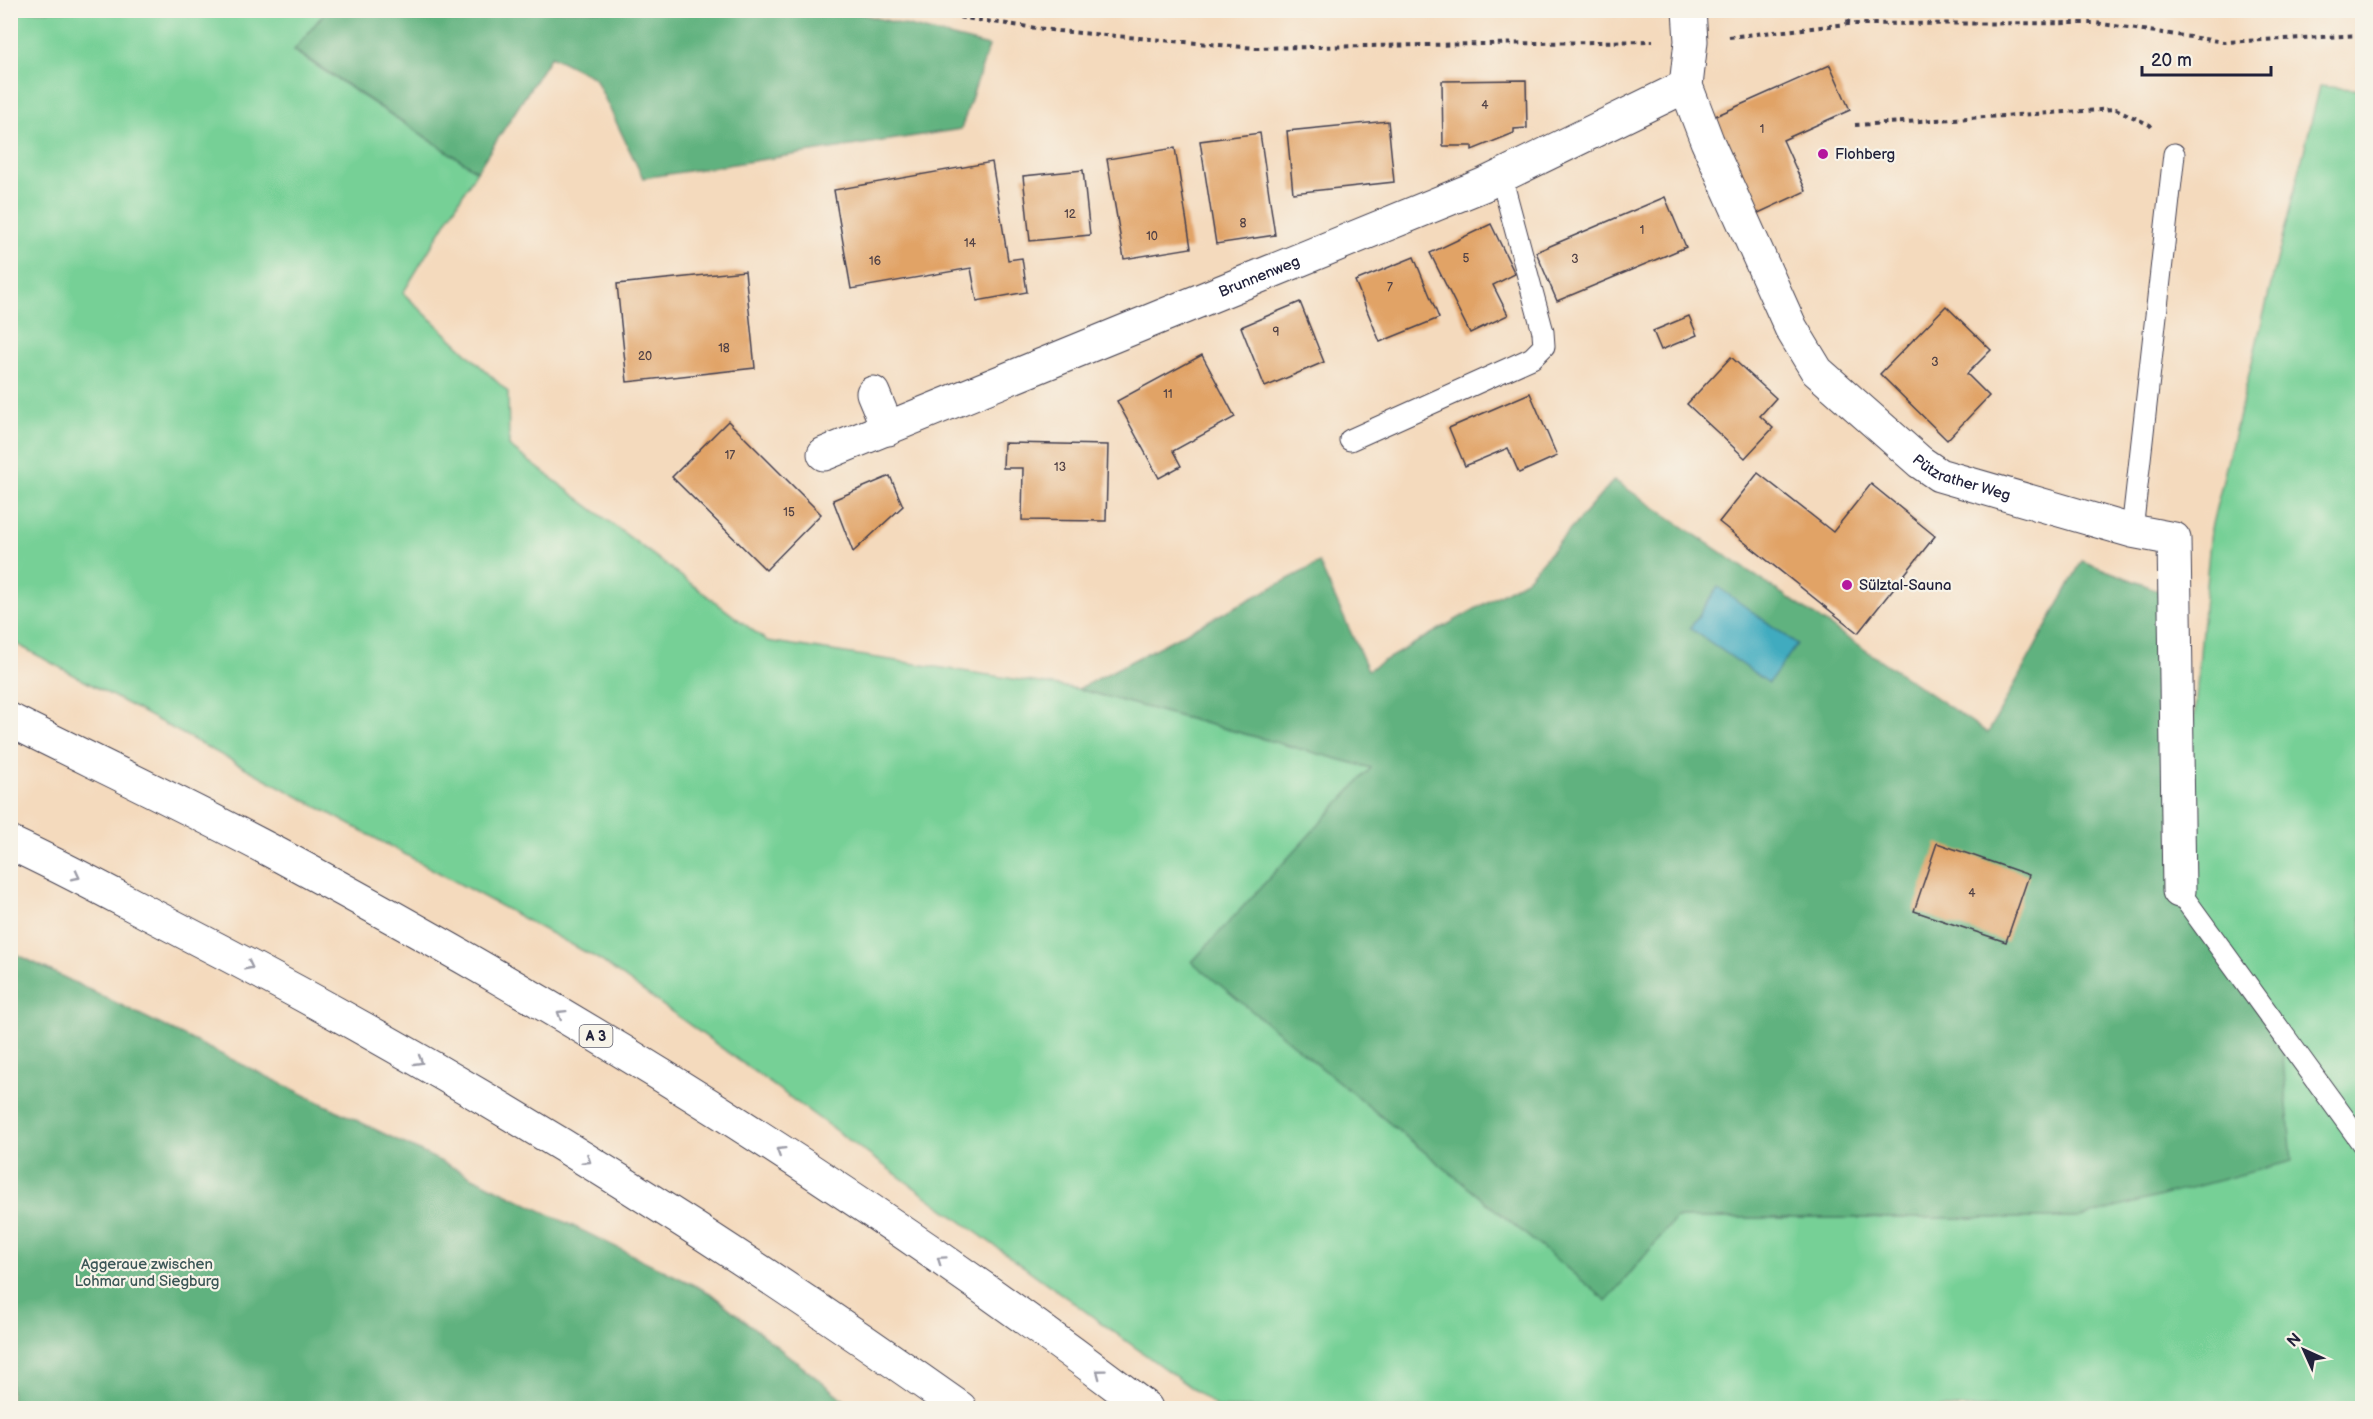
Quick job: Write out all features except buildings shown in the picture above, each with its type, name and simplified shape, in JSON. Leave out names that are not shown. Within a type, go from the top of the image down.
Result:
[{"type":"main road","name":"Pützrather Weg","points":[[1690,26],[1686,86],[1707,141],[1791,328],[1817,371],[1920,462],[1940,475],[2132,531],[2174,539],[2179,891]]},
{"type":"main road","name":"Brunnenweg","points":[[824,454],[1500,176],[1686,86]]},
{"type":"main road","points":[[873,393],[888,429]]},
{"type":"main road","name":"A 3","points":[[10,720],[278,855],[547,1005],[809,1169],[1062,1344],[1146,1408]]},
{"type":"main road","points":[[17,846],[295,989],[560,1142],[817,1307],[960,1408]]},
{"type":"lane","points":[[2132,531],[2174,154]]},
{"type":"lane","points":[[1350,440],[1532,358],[1544,346],[1544,332],[1500,176]]},
{"type":"lane","points":[[2179,891],[2362,1143]]},
{"type":"path","points":[[906,10],[1058,31],[1255,48],[1690,26],[1848,24],[2095,22],[2224,42],[2362,35]]},
{"type":"path","points":[[1848,24],[1849,10]]},
{"type":"path","points":[[1855,125],[2116,109],[2150,125],[2174,154]]},
{"type":"green space","points":[[845,10],[989,46],[961,129],[643,178],[595,78],[551,56],[477,171],[294,50],[326,11]]},
{"type":"green space","points":[[10,11],[326,11],[294,51],[477,171],[403,293],[508,392],[509,446],[767,641],[1078,689],[1372,768],[1606,1301],[1676,1218],[2077,1218],[2179,891],[2211,528],[2320,86],[2362,90],[2362,1408],[1219,1408],[600,960],[11,641]]},
{"type":"green space","points":[[1614,480],[1988,733],[2082,561],[2168,594],[2179,891],[2282,1048],[2292,1161],[2078,1218],[1676,1218],[1607,1301],[1192,962],[1371,768],[1078,689],[1319,563],[1368,670],[1526,580]]},
{"type":"green space","name":"Aggeraue zwischen Lohmar und Siegburg","points":[[10,951],[710,1293],[854,1408],[11,1408]]},
{"type":"water","points":[[1718,587],[1797,644],[1769,683],[1690,628]]},
{"type":"place","name":"Flohberg","points":[[1823,154]]},
{"type":"place","name":"Sülztal-Sauna","points":[[1847,585]]}]
